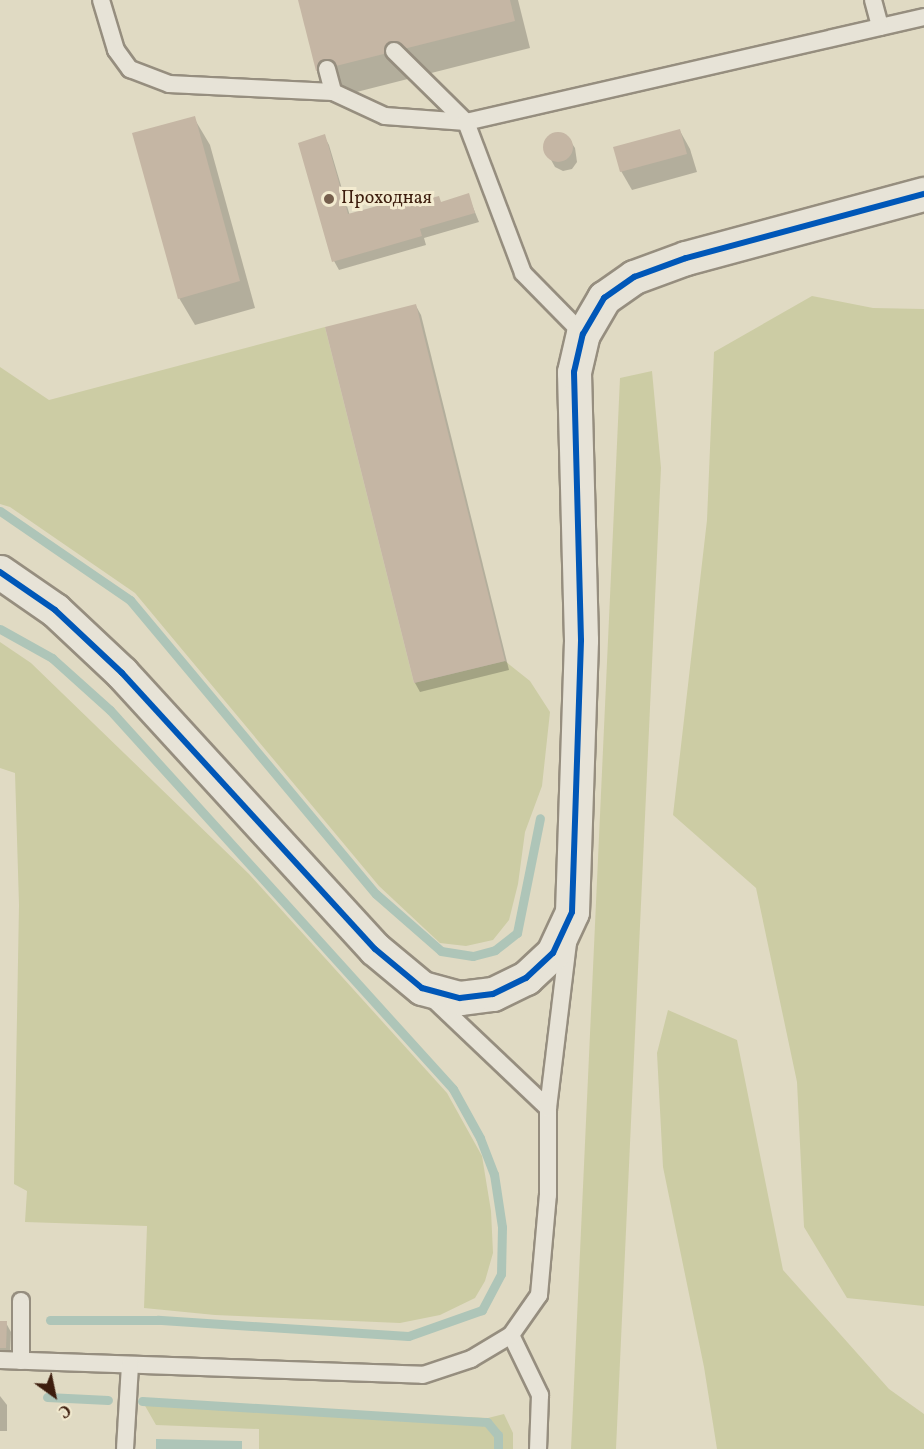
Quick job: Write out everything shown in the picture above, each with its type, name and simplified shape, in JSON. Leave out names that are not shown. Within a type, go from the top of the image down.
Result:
[{"type":"street","points":[[0,572],[54,610],[122,673],[375,949],[422,988],[460,998],[493,994],[526,978],[553,953],[572,912],[581,640],[574,372],[583,333],[604,298],[634,277],[686,258],[924,194]]},
{"type":"lane","points":[[101,0],[116,50],[130,69],[169,84],[333,92],[385,116],[466,122],[924,17]]},
{"type":"lane","points":[[873,0],[879,27]]},
{"type":"lane","points":[[393,51],[466,122],[523,273],[583,333]]},
{"type":"lane","points":[[327,69],[333,92]]},
{"type":"lane","points":[[0,1360],[423,1375],[471,1359],[511,1335],[539,1295],[548,1194],[548,1108],[572,912]]},
{"type":"lane","points":[[422,988],[548,1108]]},
{"type":"lane","points":[[21,1301],[21,1361]]},
{"type":"lane","points":[[511,1335],[540,1395],[538,1449]]},
{"type":"lane","points":[[125,1449],[130,1365]]},
{"type":"green space","points":[[812,296],[873,308],[924,309],[924,1306],[847,1298],[804,1227],[797,1082],[756,888],[673,815],[707,520],[714,352]]},
{"type":"green space","points":[[325,327],[414,683],[505,661],[530,681],[550,712],[542,786],[525,832],[518,884],[509,920],[493,940],[466,946],[440,943],[379,886],[135,593],[10,507],[0,504],[0,367],[49,400]]},
{"type":"green space","points":[[652,371],[661,468],[616,1449],[571,1449],[620,378]]},
{"type":"green space","points":[[0,642],[31,663],[249,874],[447,1093],[482,1156],[491,1211],[493,1253],[485,1281],[475,1298],[440,1315],[400,1323],[215,1315],[144,1308],[147,1226],[25,1222],[27,1191],[14,1184],[19,905],[15,773],[0,768]]},
{"type":"green space","points":[[668,1010],[737,1040],[783,1270],[889,1389],[924,1414],[924,1449],[717,1449],[704,1367],[663,1167],[657,1053]]},
{"type":"green space","points":[[144,1404],[488,1418],[504,1414],[513,1433],[513,1449],[259,1449],[259,1429],[156,1425]]},
{"type":"shaded area","points":[[156,1439],[242,1441],[242,1449],[156,1449]]},
{"type":"building","points":[[298,0],[510,0],[515,21],[316,71]]},
{"type":"building","points":[[195,116],[240,281],[178,299],[132,133]]},
{"type":"building","points":[[680,129],[687,154],[620,172],[613,147]]},
{"type":"building","points":[[558,132],[569,136],[573,147],[569,158],[558,162],[547,158],[543,147],[547,136]]},
{"type":"building","name":"Проходная","points":[[325,134],[348,214],[410,197],[412,203],[439,196],[441,202],[469,193],[475,213],[420,229],[422,236],[332,262],[298,143]]},
{"type":"building","points":[[416,304],[505,661],[414,683],[325,327]]},
{"type":"building","points":[[0,1321],[7,1321],[6,1348],[0,1348]]},
{"type":"waterway","points":[[0,511],[130,600],[376,894],[441,951],[473,956],[495,950],[517,933],[540,818]]},
{"type":"waterway","points":[[0,629],[52,658],[110,710],[453,1089],[480,1138],[494,1174],[502,1227],[501,1274],[482,1310],[408,1336],[158,1320],[50,1320]]},
{"type":"waterway","points":[[47,1397],[108,1400]]},
{"type":"waterway","points":[[142,1401],[487,1422],[498,1435],[498,1449]]},
{"type":"cycle path","points":[[0,572],[55,610],[122,673],[375,949],[422,988],[460,998],[493,994],[526,978],[553,953],[572,912],[581,640],[574,372],[583,334],[604,298],[634,277],[686,258],[924,194]]},
{"type":"place","name":"Проходная","points":[[329,199]]}]
